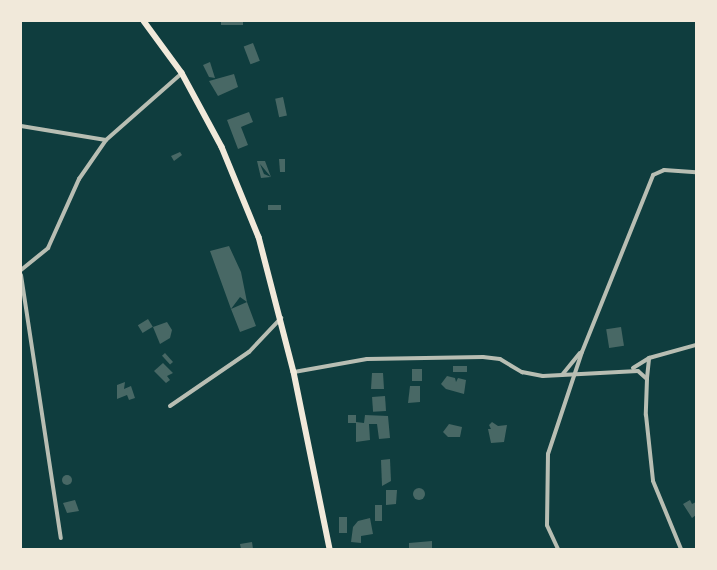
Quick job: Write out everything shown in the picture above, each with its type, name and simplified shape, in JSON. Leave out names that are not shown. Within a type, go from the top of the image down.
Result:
[{"type":"main road","points":[[144,21],[182,73],[242,190],[259,237],[294,372],[330,549]]},
{"type":"street","points":[[21,270],[48,248],[79,178],[106,140],[182,73]]},
{"type":"street","points":[[21,126],[106,140]]},
{"type":"street","points":[[558,549],[547,526],[548,460],[582,352],[653,175],[664,170],[696,172]]},
{"type":"street","points":[[21,275],[61,538]]},
{"type":"street","points":[[170,406],[249,352],[281,318]]},
{"type":"street","points":[[294,372],[367,359],[483,357],[500,359],[527,374],[562,375],[633,368],[649,358],[696,345]]},
{"type":"street","points":[[562,375],[582,352]]},
{"type":"street","points":[[649,358],[647,379],[651,472],[681,549]]},
{"type":"street","points":[[633,368],[647,379]]},
{"type":"building","points":[[221,21],[243,21],[243,25],[221,25]]},
{"type":"building","points":[[253,43],[260,61],[250,64],[244,47]]},
{"type":"building","points":[[210,62],[215,78],[209,77],[203,65]]},
{"type":"building","points":[[234,74],[238,87],[218,96],[209,81]]},
{"type":"building","points":[[283,97],[287,116],[279,117],[275,99]]},
{"type":"building","points":[[249,112],[253,122],[241,127],[248,145],[238,149],[227,120]]},
{"type":"building","points":[[180,152],[182,155],[174,161],[171,156]]},
{"type":"building","points":[[279,159],[285,159],[285,172],[280,172]]},
{"type":"building","points":[[257,161],[265,161],[271,177],[261,178]],"holes":[[[260,164],[271,177],[264,174]]]},
{"type":"building","points":[[268,205],[281,205],[281,210],[268,210]]},
{"type":"building","points":[[229,246],[241,272],[247,302],[240,297],[231,309],[210,251]]},
{"type":"building","points":[[247,302],[256,326],[240,332],[231,309]]},
{"type":"building","points":[[148,319],[153,327],[143,333],[138,325]]},
{"type":"building","points":[[167,322],[172,330],[170,338],[160,344],[153,327]]},
{"type":"building","points":[[621,327],[624,346],[609,348],[606,329]]},
{"type":"building","points":[[165,353],[173,362],[170,365],[162,356]]},
{"type":"building","points":[[163,363],[173,373],[167,376],[170,380],[166,383],[154,371]]},
{"type":"building","points":[[453,366],[467,366],[467,372],[453,372]]},
{"type":"building","points":[[412,369],[422,369],[422,381],[412,381]]},
{"type":"building","points":[[372,373],[383,373],[384,389],[371,389]]},
{"type":"building","points":[[447,376],[455,378],[456,382],[458,378],[466,380],[464,394],[446,389],[441,384]]},
{"type":"building","points":[[125,382],[124,389],[131,386],[135,398],[129,400],[127,395],[117,399],[117,385]]},
{"type":"building","points":[[410,386],[420,386],[420,402],[408,403]]},
{"type":"building","points":[[385,396],[386,411],[373,412],[372,397]]},
{"type":"building","points":[[348,415],[356,415],[356,423],[348,423]]},
{"type":"building","points":[[365,415],[388,416],[390,438],[379,439],[377,424],[369,424],[370,440],[356,442],[356,422],[364,423]]},
{"type":"building","points":[[492,422],[498,426],[507,425],[504,442],[491,443],[488,429],[491,429],[489,425]]},
{"type":"building","points":[[449,424],[462,427],[460,437],[448,437],[443,432]]},
{"type":"building","points":[[390,459],[391,481],[382,486],[381,460]]},
{"type":"building","points":[[65,475],[69,475],[72,480],[71,484],[65,485],[62,482],[62,478]]},
{"type":"building","points":[[421,488],[424,489],[424,499],[417,500],[414,499],[413,492],[414,489]]},
{"type":"building","points":[[386,490],[397,490],[396,504],[386,505]]},
{"type":"building","points":[[75,500],[79,511],[67,513],[63,503]]},
{"type":"building","points":[[690,500],[692,504],[696,502],[696,515],[692,518],[683,504]]},
{"type":"building","points":[[375,505],[382,505],[382,521],[375,521]]},
{"type":"building","points":[[339,517],[347,517],[347,533],[339,533]]},
{"type":"building","points":[[370,518],[373,534],[361,536],[361,543],[351,542],[353,527],[358,521]]},
{"type":"building","points":[[432,541],[432,549],[409,549],[409,543]]},
{"type":"building","points":[[252,542],[253,549],[241,549],[240,544]]}]
